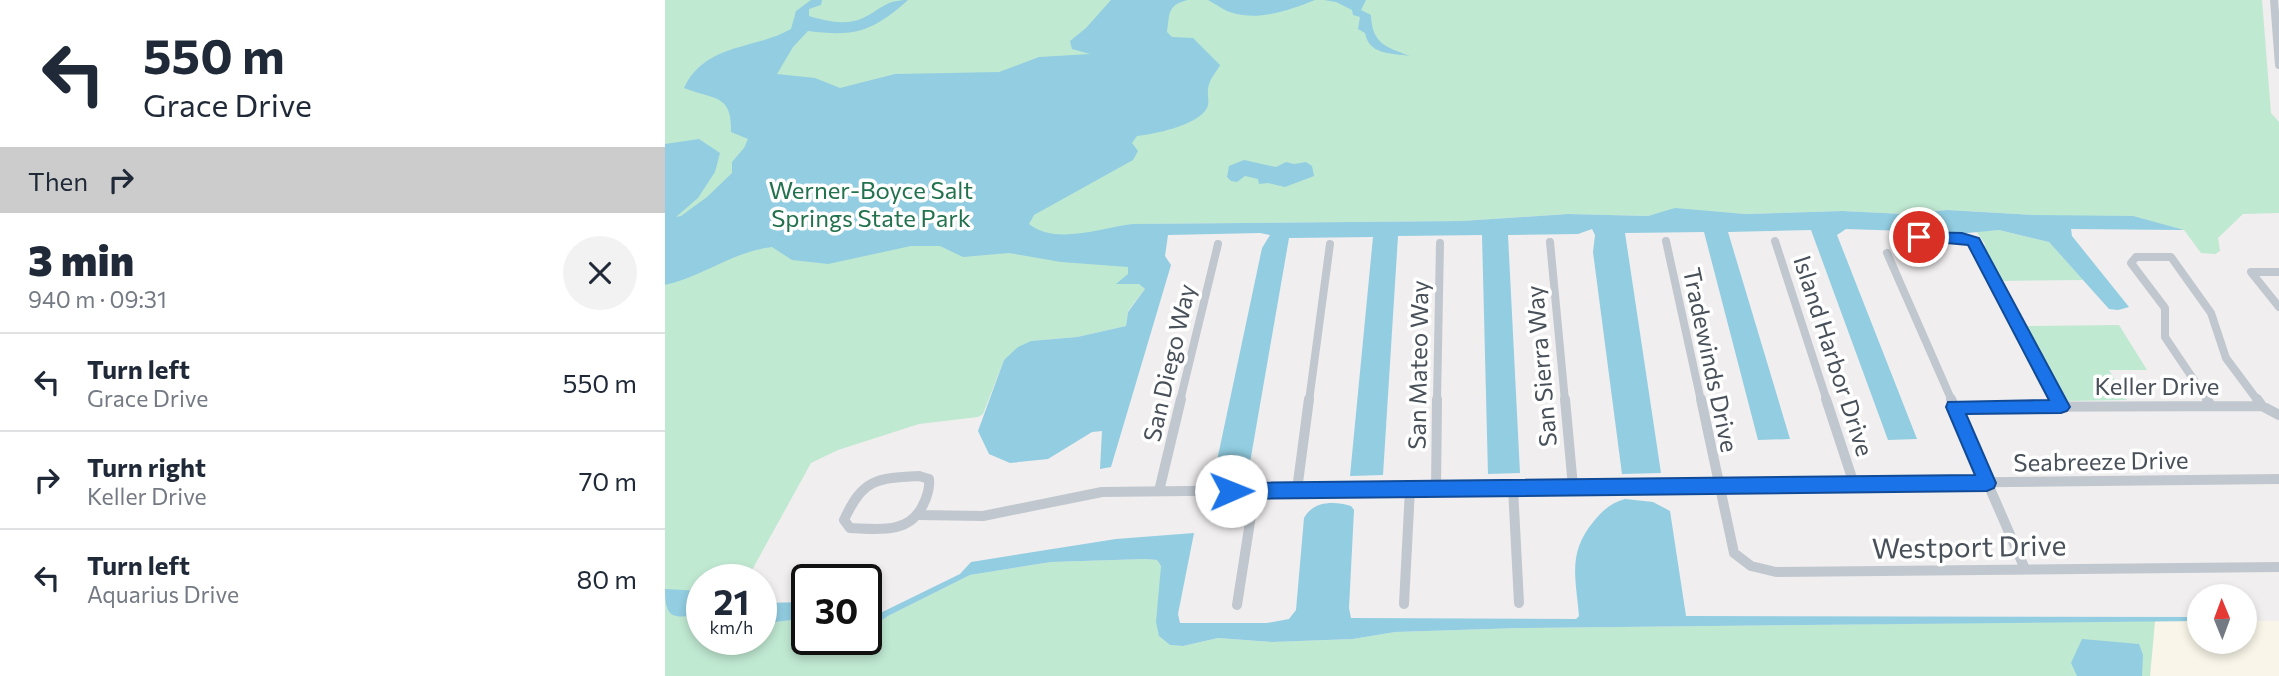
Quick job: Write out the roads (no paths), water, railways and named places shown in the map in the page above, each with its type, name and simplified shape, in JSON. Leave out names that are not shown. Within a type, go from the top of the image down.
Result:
[{"type":"street","points":[[2274,0],[2279,65]]},
{"type":"street","points":[[1897,236],[1962,238],[1973,242],[2061,407]]},
{"type":"street","name":"Island Harbor Drive","points":[[1775,241],[1854,484]]},
{"type":"street","name":"San Sierra Way","points":[[1550,242],[1573,487]]},
{"type":"street","name":"Tradewinds Drive","points":[[1666,242],[1717,485]]},
{"type":"street","name":"San Mateo Way","points":[[1436,488],[1440,243]]},
{"type":"street","name":"San Diego Way","points":[[1160,491],[1219,244]]},
{"type":"street","points":[[1297,490],[1330,244]]},
{"type":"street","points":[[1887,253],[2025,569]]},
{"type":"street","points":[[2211,406],[2165,337],[2165,308],[2131,263],[2136,257],[2171,257],[2211,313],[2225,358],[2262,406]]},
{"type":"street","points":[[2279,272],[2251,272],[2279,307]]},
{"type":"street","name":"Keller Drive","points":[[1954,407],[2262,406],[2277,413]]},
{"type":"street","points":[[919,476],[929,480],[928,492],[919,516],[915,522],[905,527],[850,528],[844,520],[862,486],[881,478],[919,476]]},
{"type":"street","name":"Seabreeze Drive","points":[[919,516],[983,516],[1102,492],[2279,480]]},
{"type":"street","name":"Westport Drive","points":[[1717,485],[1734,553],[1751,566],[1776,572],[2279,567]]},
{"type":"street","points":[[1513,488],[1519,603]]},
{"type":"street","points":[[1404,604],[1410,489]]},
{"type":"street","points":[[1237,605],[1255,490]]},
{"type":"water","points":[[811,0],[822,0],[821,5],[809,9],[809,16],[843,22],[863,18],[889,3],[908,0],[884,19],[862,30],[838,33],[808,31],[793,47],[777,74],[815,78],[840,88],[895,74],[999,72],[1039,57],[1090,54],[1072,49],[1070,41],[1086,28],[1111,0],[1187,0],[1173,8],[1169,15],[1167,32],[1172,37],[1193,38],[1220,65],[1209,85],[1207,108],[1183,125],[1137,136],[1132,143],[1138,151],[1133,160],[1034,215],[1029,224],[1053,234],[1080,233],[1133,224],[1462,221],[1568,214],[1648,216],[1675,208],[1745,214],[1842,211],[1904,214],[1947,210],[2034,215],[2133,216],[2184,230],[2071,229],[2072,236],[2129,307],[2118,310],[2109,309],[2049,242],[1999,230],[1967,233],[1846,229],[1837,235],[1917,439],[1888,440],[1811,230],[1728,232],[1790,439],[1758,440],[1704,232],[1625,233],[1661,473],[1622,474],[1593,252],[1595,235],[1592,229],[1578,234],[1508,235],[1520,473],[1488,474],[1482,235],[1398,236],[1383,475],[1350,476],[1373,237],[1289,238],[1248,474],[1214,475],[1262,248],[1270,235],[1168,235],[1165,256],[1171,265],[1111,467],[1100,469],[1102,431],[1092,432],[1048,459],[1010,463],[989,454],[978,431],[1004,360],[1018,347],[1031,341],[1077,337],[1126,326],[1128,312],[1145,289],[1139,284],[1116,284],[1128,274],[1128,267],[1061,262],[1009,253],[963,257],[940,246],[911,246],[828,264],[792,260],[772,247],[758,249],[665,285],[665,144],[699,139],[720,153],[715,172],[698,198],[676,217],[707,197],[732,173],[732,162],[748,139],[731,132],[728,111],[720,100],[684,88],[693,73],[717,55],[791,29],[796,11]]},
{"type":"water","points":[[1208,0],[1315,0],[1285,11],[1253,16],[1230,12]]},
{"type":"water","points":[[1324,0],[1366,0],[1361,10],[1371,15],[1377,38],[1387,47],[1410,56],[1376,49],[1367,40],[1365,33],[1358,29],[1360,17],[1336,2]]},
{"type":"water","points":[[1244,160],[1276,167],[1286,162],[1306,162],[1312,166],[1314,176],[1285,187],[1259,184],[1258,179],[1245,176],[1237,182],[1231,181],[1227,177],[1229,166]]},
{"type":"water","points":[[1625,499],[1653,502],[1670,511],[1686,616],[2187,617],[2187,621],[1519,628],[1395,632],[1353,639],[1272,642],[1218,638],[1183,646],[1170,645],[1159,636],[1156,622],[1161,566],[1157,560],[1145,559],[1051,562],[970,575],[882,620],[882,612],[960,574],[971,562],[1116,539],[1194,533],[1178,614],[1180,623],[1267,623],[1289,619],[1296,610],[1304,518],[1318,505],[1331,503],[1351,506],[1354,510],[1349,608],[1351,618],[1576,619],[1579,616],[1575,566],[1580,544],[1594,521],[1611,505]]},
{"type":"water","points":[[665,589],[686,590],[686,616],[673,615],[665,599]]},
{"type":"water","points":[[791,602],[791,620],[777,622],[777,603]]},
{"type":"water","points":[[2082,639],[2139,644],[2143,655],[2142,676],[2077,676],[2071,663]]},
{"type":"park label","name":"Werner-Boyce Salt Springs State Park","points":[[871,205]]}]
